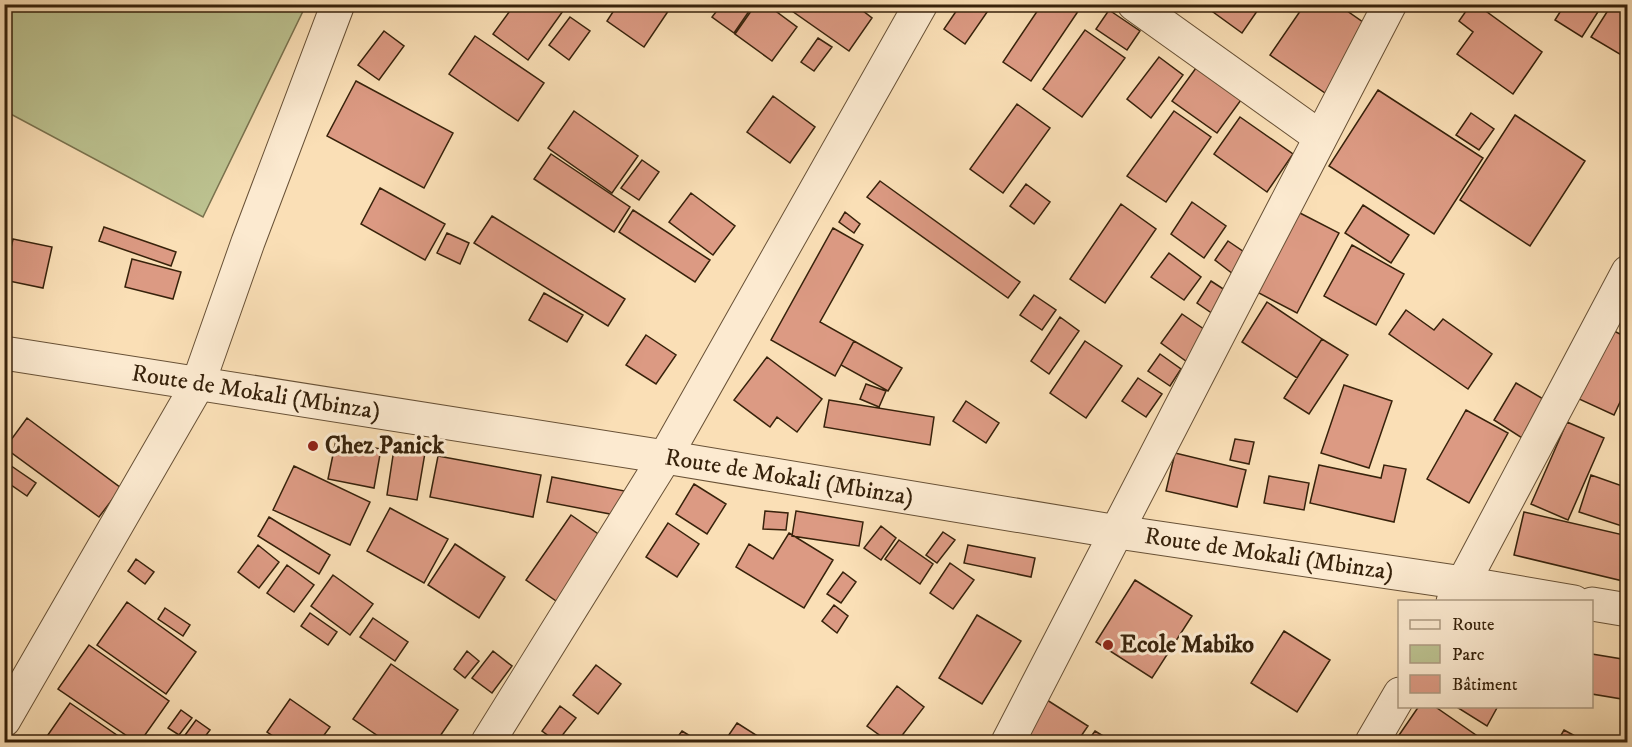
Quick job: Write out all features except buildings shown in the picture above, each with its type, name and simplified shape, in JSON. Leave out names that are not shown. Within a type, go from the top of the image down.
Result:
[{"type":"street","points":[[4,720],[198,384],[248,242],[338,4]]},
{"type":"street","points":[[488,742],[665,457],[921,4]]},
{"type":"street","points":[[1134,4],[1320,137]]},
{"type":"street","points":[[1008,742],[1390,4]]},
{"type":"street","points":[[1458,592],[1628,272]]},
{"type":"street","name":"Route de Mokali (Mbinza)","points":[[4,353],[1118,531],[1458,592],[1551,600]]},
{"type":"street","points":[[1593,604],[1628,610]]},
{"type":"street","points":[[1372,742],[1398,697]]},
{"type":"green space","points":[[4,5],[306,5],[203,217],[5,111]]},
{"type":"place","name":"Chez Panick","points":[[313,446]]},
{"type":"place","name":"Ecole Mabiko","points":[[1108,645]]}]
